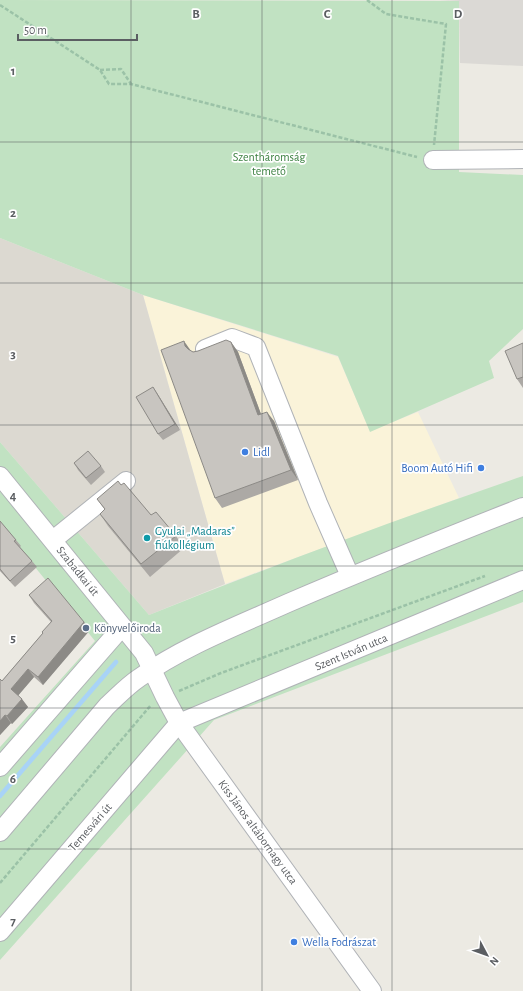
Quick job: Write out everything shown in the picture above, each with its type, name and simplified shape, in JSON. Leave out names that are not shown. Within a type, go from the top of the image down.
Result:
[{"type":"street","points":[[433,160],[523,159]]},
{"type":"street","points":[[201,351],[232,338],[256,347],[318,503],[350,576]]},
{"type":"street","name":"Szabadkai út","points":[[0,476],[144,653],[151,669]]},
{"type":"street","points":[[52,540],[126,481]]},
{"type":"street","points":[[0,832],[108,706],[123,691],[151,669],[175,655],[241,624],[350,576],[523,507]]},
{"type":"street","name":"Szent István utca","points":[[179,723],[523,580]]},
{"type":"street","points":[[0,767],[122,627]]},
{"type":"street","name":"Kiss János altábornagy utca","points":[[151,669],[179,723],[372,991]]},
{"type":"street","name":"Temesvári út","points":[[0,932],[179,723]]},
{"type":"path","points":[[0,5],[100,70],[109,84],[131,84],[408,156],[433,160],[446,24],[386,14],[367,0]]},
{"type":"path","points":[[100,70],[120,69],[131,84]]},
{"type":"shaded area","points":[[440,0],[523,0],[523,66],[460,63],[459,1]]},
{"type":"shaded area","points":[[0,238],[143,295],[225,584],[149,615],[0,442]]},
{"type":"shaded area","points":[[143,295],[338,357],[370,431],[418,412],[459,498],[225,584]]},
{"type":"green space","name":"Szentháromság temető","points":[[0,0],[459,1],[459,172],[523,175],[523,329],[489,361],[494,378],[370,432],[338,356],[143,295],[0,238]]},
{"type":"green space","points":[[0,442],[149,615],[335,543],[523,476],[523,602],[214,720],[0,960],[0,747],[95,641],[0,524]]},
{"type":"building","name":"Lidl","points":[[226,340],[231,342],[258,415],[267,412],[291,470],[215,498],[161,350],[184,341],[185,346],[193,352]]},
{"type":"building","points":[[523,343],[523,377],[517,379],[505,351]]},
{"type":"building","points":[[153,387],[175,424],[158,434],[136,397]]},
{"type":"building","points":[[88,451],[101,466],[86,478],[74,463]]},
{"type":"building","name":"Gyulai „Madaras” fiúkollégium","points":[[118,481],[121,485],[124,483],[151,515],[156,512],[176,536],[141,564],[100,514],[105,509],[97,499]]},
{"type":"building","points":[[0,521],[16,540],[14,541],[32,561],[10,581],[0,569]]},
{"type":"building","points":[[48,578],[84,622],[38,677],[28,669],[11,689],[22,699],[7,716],[5,715],[0,721],[0,679],[2,681],[52,621],[29,595]]},
{"type":"waterway","points":[[0,796],[116,662]]},
{"type":"place","name":"Lidl","points":[[245,452]]},
{"type":"place","name":"Boom Autó Hifi","points":[[481,468]]},
{"type":"place","name":"Gyulai „Madaras” fiúkollégium","points":[[147,538]]},
{"type":"place","name":"Könyvelőiroda","points":[[86,628]]},
{"type":"place","name":"Wella Fodrászat","points":[[294,942]]}]
